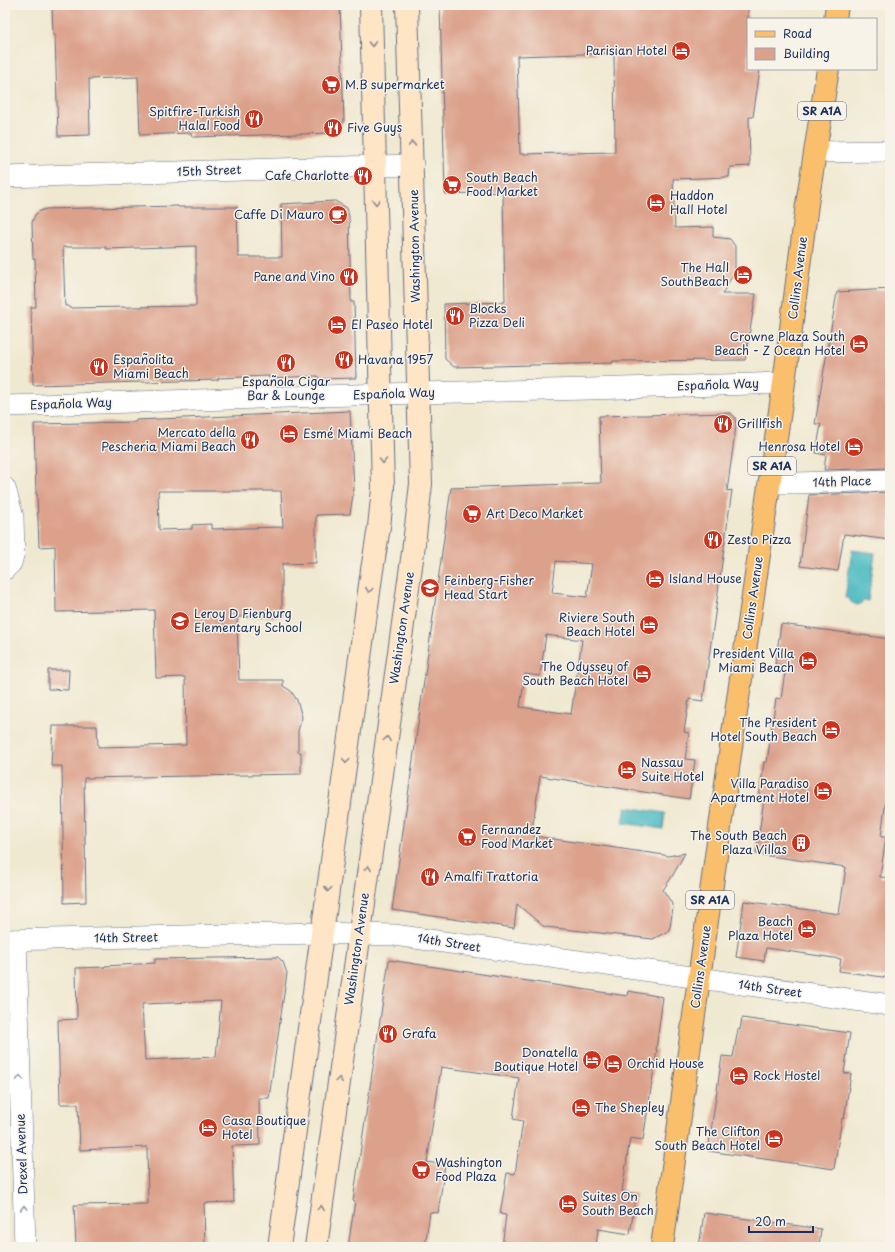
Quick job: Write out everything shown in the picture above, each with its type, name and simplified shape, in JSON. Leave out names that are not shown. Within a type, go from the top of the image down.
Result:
[{"type":"main road","points":[[279,1247],[379,527],[383,489],[371,5]]},
{"type":"main road","name":"Washington Avenue","points":[[316,1247],[419,509],[421,461],[408,5]]},
{"type":"main road","points":[[835,18],[837,5]]},
{"type":"main road","name":"Collins Avenue","points":[[662,1247],[731,748],[784,383],[807,204],[828,70]]},
{"type":"street","points":[[816,152],[890,151]]},
{"type":"street","name":"15th Street","points":[[5,177],[413,165]]},
{"type":"street","name":"Española Way","points":[[5,406],[418,392],[589,389],[784,383]]},
{"type":"street","name":"14th Place","points":[[769,483],[890,480]]},
{"type":"street","points":[[5,488],[13,517],[14,552],[11,563],[5,569]]},
{"type":"street","name":"14th Street","points":[[10,940],[322,933],[394,935],[890,1005]]},
{"type":"street","name":"Drexel Avenue","points":[[10,940],[25,1247]]},
{"type":"water","points":[[852,550],[875,553],[868,601],[864,600],[862,603],[857,605],[851,602],[849,598],[845,598]]},
{"type":"water","points":[[626,807],[665,813],[663,829],[623,823]]},
{"type":"building","points":[[52,5],[340,5],[344,121],[340,128],[333,133],[192,137],[191,133],[140,135],[138,77],[89,79],[90,135],[58,136],[55,35],[53,35]]},
{"type":"building","points":[[440,5],[748,5],[747,70],[760,70],[753,117],[749,117],[750,166],[730,167],[729,177],[673,179],[675,228],[713,227],[713,237],[730,239],[735,246],[735,271],[722,294],[756,294],[745,360],[613,361],[613,363],[454,367],[445,359],[444,304],[505,302],[503,192],[445,194]],"holes":[[[614,53],[615,152],[520,154],[517,56]]]},
{"type":"building","points":[[335,201],[347,208],[349,216],[351,302],[354,302],[356,378],[318,379],[318,376],[269,378],[269,376],[218,378],[218,380],[33,385],[31,307],[36,307],[35,259],[33,259],[32,222],[35,215],[40,211],[46,209],[178,206],[237,207],[238,257],[282,257],[281,204]],"holes":[[[196,246],[196,306],[69,308],[69,306],[65,306],[63,247],[106,247],[106,249]]]},
{"type":"building","name":"Crowne Plaza South Beach - Z Ocean Hotel","points":[[890,289],[890,468],[824,470],[826,455],[816,453],[821,424],[815,424],[837,292]]},
{"type":"building","points":[[350,411],[354,489],[350,514],[316,515],[316,563],[282,564],[282,617],[237,617],[239,680],[283,680],[283,686],[291,691],[297,700],[302,717],[298,731],[298,752],[301,752],[301,774],[84,778],[86,902],[64,903],[62,766],[51,766],[53,726],[97,726],[98,747],[186,745],[185,677],[156,678],[154,610],[56,612],[55,546],[39,547],[34,424],[136,422],[136,420]],"holes":[[[158,491],[281,491],[283,527],[211,529],[211,524],[192,525],[192,529],[159,530]]]},
{"type":"building","points":[[730,413],[735,417],[736,426],[727,491],[732,490],[703,701],[689,699],[684,732],[689,733],[685,759],[695,760],[689,799],[540,776],[532,831],[533,836],[668,856],[685,853],[663,890],[673,908],[670,927],[668,931],[653,939],[546,927],[517,904],[514,928],[392,910],[451,488],[601,483],[599,416]],"holes":[[[556,561],[592,564],[587,597],[552,593]],[[546,635],[582,640],[571,714],[520,707],[525,674],[540,676]]]},
{"type":"building","points":[[890,492],[890,540],[844,534],[838,571],[800,566],[809,495]]},
{"type":"building","points":[[781,624],[890,639],[890,768],[881,837],[886,837],[880,877],[890,878],[890,978],[839,971],[841,959],[766,948],[764,961],[736,957],[744,901],[839,914],[846,867],[756,854],[764,799],[759,798],[764,762],[767,762],[776,698],[781,699],[786,665],[775,664]]},
{"type":"building","points":[[48,670],[69,670],[68,690],[48,689]]},
{"type":"building","points":[[278,957],[283,962],[287,973],[269,1098],[259,1098],[260,1145],[232,1146],[234,1202],[204,1203],[205,1247],[76,1247],[74,1205],[148,1204],[147,1147],[80,1150],[78,1104],[60,1104],[58,1020],[77,1019],[76,968],[155,963],[155,959]],"holes":[[[221,1001],[216,1057],[145,1060],[142,1004]]]},
{"type":"building","points":[[389,960],[627,996],[628,991],[663,997],[657,1050],[643,1140],[630,1138],[622,1191],[636,1194],[630,1234],[598,1229],[596,1247],[502,1247],[506,1215],[500,1214],[507,1173],[515,1174],[523,1121],[513,1119],[519,1078],[441,1067],[427,1162],[445,1165],[438,1213],[430,1212],[425,1247],[348,1247],[355,1201],[353,1201]]},
{"type":"building","points":[[742,1018],[850,1033],[844,1073],[851,1074],[834,1169],[708,1151],[722,1056],[733,1057],[738,1029],[740,1030]]},
{"type":"building","points":[[704,1213],[821,1229],[819,1247],[699,1247]]},
{"type":"place","name":"Parisian Hotel","points":[[681,51]]},
{"type":"place","name":"M.B supermarket","points":[[331,85]]},
{"type":"place","name":"Spitfire-Turkish Halal Food","points":[[254,119]]},
{"type":"place","name":"Five Guys","points":[[333,128]]},
{"type":"place","name":"Cafe Charlotte","points":[[363,176]]},
{"type":"place","name":"South Beach Food Market","points":[[452,185]]},
{"type":"place","name":"Haddon Hall Hotel","points":[[656,203]]},
{"type":"place","name":"Caffe Di Mauro","points":[[338,215]]},
{"type":"place","name":"The Hall SouthBeach","points":[[743,275]]},
{"type":"place","name":"Pane and Vino","points":[[349,277]]},
{"type":"place","name":"Blocks Pizza Deli","points":[[455,316]]},
{"type":"place","name":"El Paseo Hotel","points":[[337,325]]},
{"type":"place","name":"Crowne Plaza South Beach - Z Ocean Hotel","points":[[859,344]]},
{"type":"place","name":"Havana 1957","points":[[344,360]]},
{"type":"place","name":"Española Cigar Bar & Lounge","points":[[286,363]]},
{"type":"place","name":"Españolita Miami Beach","points":[[99,367]]},
{"type":"place","name":"Grillfish","points":[[723,424]]},
{"type":"place","name":"Esmé Miami Beach","points":[[289,434]]},
{"type":"place","name":"Mercato della Pescheria Miami Beach","points":[[250,440]]},
{"type":"place","name":"Henrosa Hotel","points":[[854,447]]},
{"type":"place","name":"Art Deco Market","points":[[472,514]]},
{"type":"place","name":"Zesto Pizza","points":[[713,540]]},
{"type":"place","name":"Island House","points":[[655,579]]},
{"type":"place","name":"Feinberg-Fisher Head Start","points":[[430,588]]},
{"type":"place","name":"Leroy D Fienburg Elementary School","points":[[180,621]]},
{"type":"place","name":"Riviere South Beach Hotel","points":[[649,625]]},
{"type":"place","name":"President Villa Miami Beach","points":[[808,661]]},
{"type":"place","name":"The Odyssey of South Beach Hotel","points":[[642,674]]},
{"type":"place","name":"The President Hotel South Beach","points":[[831,730]]},
{"type":"place","name":"Nassau Suite Hotel","points":[[627,770]]},
{"type":"place","name":"Villa Paradiso Apartment Hotel","points":[[823,791]]},
{"type":"place","name":"Fernandez Food Market","points":[[467,837]]},
{"type":"place","name":"The South Beach Plaza Villas","points":[[801,843]]},
{"type":"place","name":"Amalfi Trattoria","points":[[430,877]]},
{"type":"place","name":"Beach Plaza Hotel","points":[[807,929]]},
{"type":"place","name":"Grafa","points":[[388,1034]]},
{"type":"place","name":"Donatella Boutique Hotel","points":[[592,1060]]},
{"type":"place","name":"Orchid House","points":[[613,1064]]},
{"type":"place","name":"Rock Hostel","points":[[739,1076]]},
{"type":"place","name":"The Shepley","points":[[581,1108]]},
{"type":"place","name":"Casa Boutique Hotel","points":[[208,1128]]},
{"type":"place","name":"The Clifton South Beach Hotel","points":[[774,1139]]},
{"type":"place","name":"Washington Food Plaza","points":[[421,1170]]},
{"type":"place","name":"Suites On South Beach","points":[[568,1204]]}]
